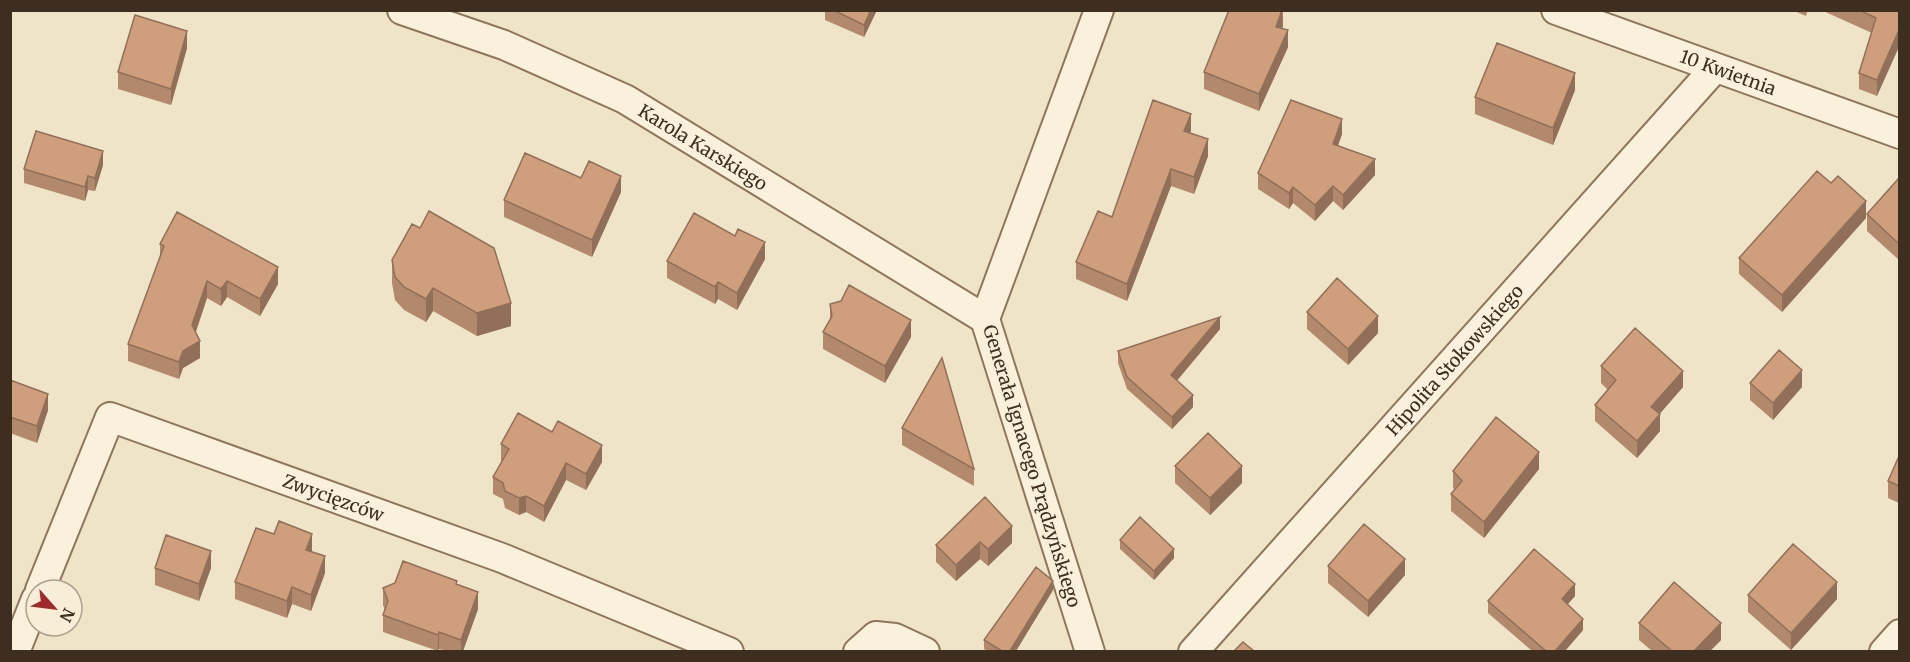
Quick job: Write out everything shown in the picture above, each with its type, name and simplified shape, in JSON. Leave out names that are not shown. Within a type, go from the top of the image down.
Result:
[{"type":"street","name":"Karola Karskiego","points":[[402,10],[504,45],[625,99],[985,319]]},
{"type":"street","name":"Generała Ignacego Prądzyńskiego","points":[[1080,646],[985,319],[1099,10]]},
{"type":"street","name":"10 Kwietnia","points":[[1556,10],[1899,134]]},
{"type":"street","name":"Hipolita Stokowskiego","points":[[1193,651],[1715,68]]},
{"type":"street","name":"Zwycięzców","points":[[45,578],[110,417],[502,558],[729,651]]},
{"type":"street","points":[[15,651],[24,629]]},
{"type":"street","points":[[1884,651],[1899,634]]},
{"type":"street","points":[[858,651],[876,636],[895,638],[925,651]]},
{"type":"building","points":[[833,10],[871,10],[864,25]]},
{"type":"building","points":[[1229,10],[1282,10],[1276,27],[1288,30],[1259,94],[1204,72]]},
{"type":"building","points":[[1859,10],[1899,10],[1899,30],[1877,80],[1859,73],[1876,18]]},
{"type":"building","points":[[135,15],[187,31],[171,89],[118,72]]},
{"type":"building","points":[[1497,43],[1575,73],[1553,128],[1475,97]]},
{"type":"building","points":[[1153,100],[1191,114],[1184,131],[1208,139],[1194,177],[1171,169],[1127,284],[1076,262],[1098,211],[1112,217]]},
{"type":"building","points":[[1291,100],[1342,119],[1333,144],[1375,159],[1343,195],[1333,186],[1315,205],[1293,187],[1289,193],[1258,173]]},
{"type":"building","points":[[36,131],[103,151],[95,178],[88,176],[85,187],[24,169]]},
{"type":"building","points":[[525,153],[581,178],[589,161],[621,176],[592,240],[504,200]]},
{"type":"building","points":[[1817,171],[1831,183],[1838,176],[1866,201],[1782,295],[1739,258]]},
{"type":"building","points":[[1899,178],[1899,244],[1867,214]]},
{"type":"building","points":[[429,211],[494,248],[511,303],[477,313],[433,288],[426,299],[404,287],[395,277],[392,260],[412,224],[420,228]]},
{"type":"building","points":[[177,212],[278,267],[260,299],[227,281],[221,289],[207,281],[192,325],[200,341],[183,351],[179,362],[128,344],[164,246],[160,244]]},
{"type":"building","points":[[694,213],[735,236],[738,229],[765,242],[737,293],[718,282],[715,287],[667,261]]},
{"type":"building","points":[[1337,278],[1378,316],[1348,349],[1307,312]]},
{"type":"building","points":[[849,285],[911,320],[885,366],[823,332],[832,316],[830,304],[841,301]]},
{"type":"building","points":[[1220,317],[1171,375],[1193,395],[1172,417],[1127,377],[1118,351]]},
{"type":"building","points":[[1635,328],[1683,371],[1651,407],[1660,414],[1637,441],[1595,405],[1616,380],[1601,366]]},
{"type":"building","points":[[1779,350],[1802,370],[1773,403],[1750,383]]},
{"type":"building","points":[[942,358],[974,469],[902,428]]},
{"type":"building","points":[[10,380],[48,394],[37,426],[10,417]]},
{"type":"building","points":[[518,413],[552,432],[558,421],[602,445],[586,474],[566,463],[544,506],[526,496],[519,498],[505,491],[503,483],[493,477],[509,449],[501,444]]},
{"type":"building","points":[[1496,417],[1539,452],[1484,522],[1451,494],[1462,481],[1453,471]]},
{"type":"building","points":[[1208,433],[1242,466],[1210,498],[1175,466]]},
{"type":"building","points":[[1899,456],[1899,486],[1888,481]]},
{"type":"building","points":[[985,497],[1012,526],[988,549],[980,542],[956,565],[936,545]]},
{"type":"building","points":[[1140,517],[1174,549],[1154,571],[1120,540]]},
{"type":"building","points":[[279,521],[312,534],[306,550],[325,556],[311,595],[292,587],[287,601],[235,582],[256,528],[274,534]]},
{"type":"building","points":[[1364,524],[1405,559],[1368,601],[1328,566]]},
{"type":"building","points":[[166,535],[211,551],[199,584],[155,568]]},
{"type":"building","points":[[1793,544],[1837,582],[1791,633],[1748,595]]},
{"type":"building","points":[[1534,549],[1575,584],[1562,599],[1583,619],[1555,651],[1546,651],[1488,601]]},
{"type":"building","points":[[403,561],[457,581],[456,584],[478,592],[461,640],[439,632],[438,635],[383,615],[388,601],[383,588],[395,583]]},
{"type":"building","points":[[1036,567],[1053,581],[1010,651],[1002,651],[984,640]]},
{"type":"building","points":[[1674,582],[1721,623],[1694,651],[1672,651],[1639,623]]},
{"type":"building","points":[[1243,642],[1254,651],[1234,651]]}]
